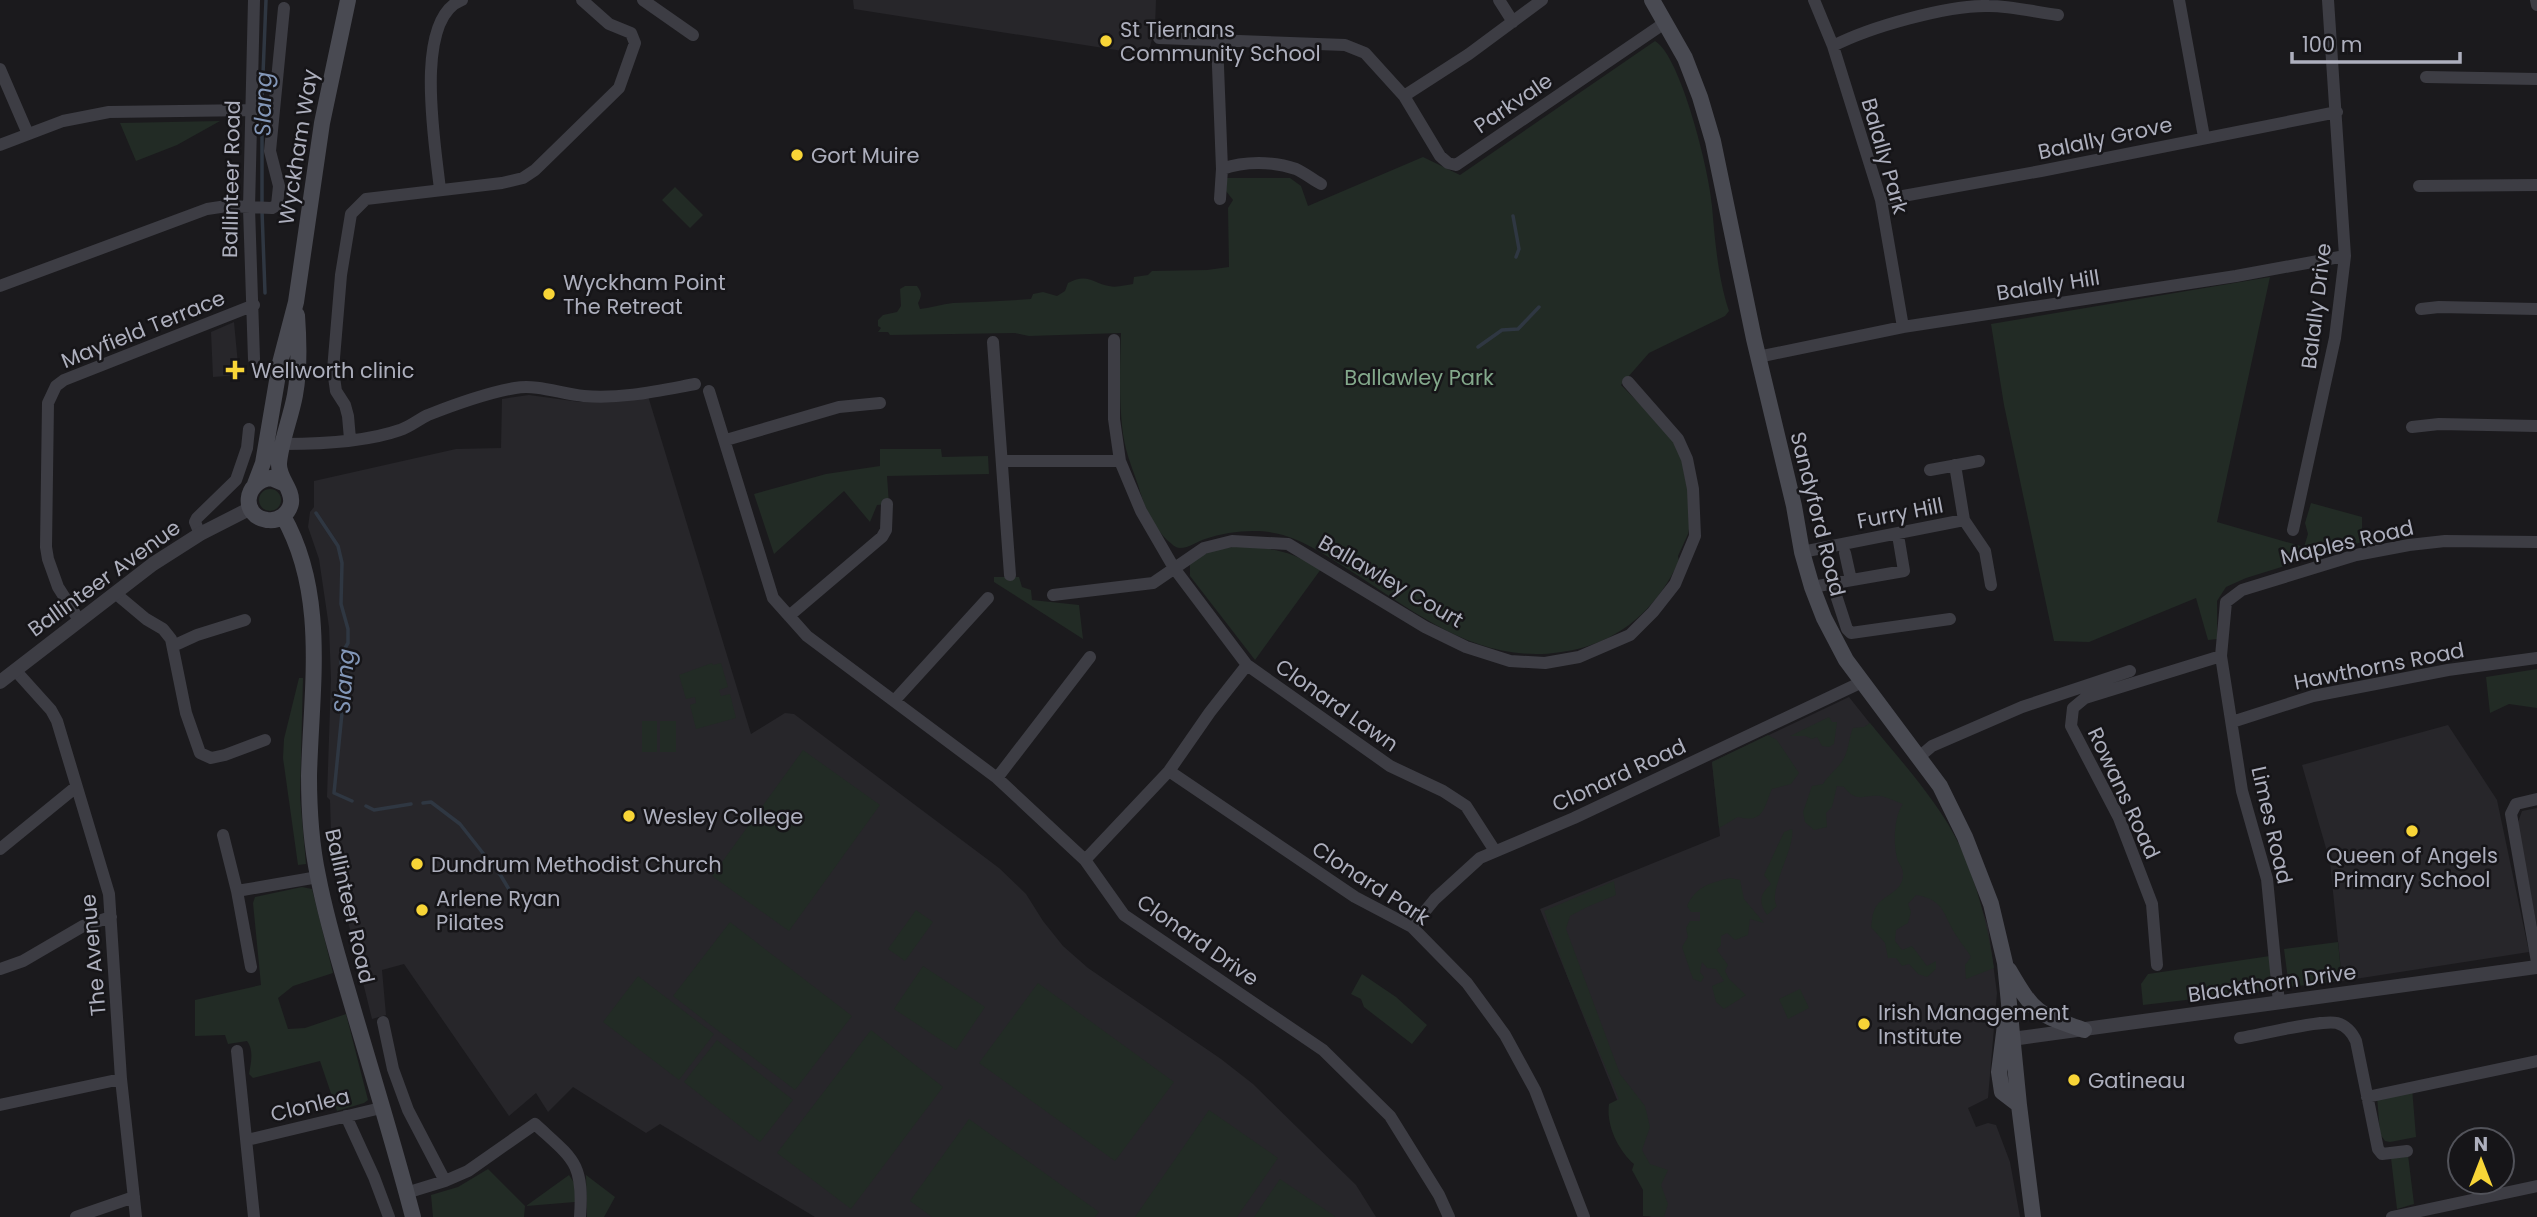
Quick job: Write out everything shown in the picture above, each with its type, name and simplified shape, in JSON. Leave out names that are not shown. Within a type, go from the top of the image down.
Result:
[{"type":"main road","name":"Wyckham Way","points":[[255,484],[263,463],[280,363],[296,302],[321,122],[348,0]]},
{"type":"main road","name":"Sandyford Road","points":[[1652,0],[1685,58],[1711,132],[1758,357],[1812,587],[1845,659],[1940,786],[1965,837],[1991,904],[2006,965],[2033,1217]]},
{"type":"main road","name":"Wyckham Way","points":[[285,484],[280,474],[279,462],[295,395],[300,356],[296,302]]},
{"type":"main road","points":[[271,478],[285,484],[291,501],[283,516],[264,520],[256,515],[251,508],[249,497],[255,484],[271,478]]},
{"type":"main road","name":"Ballinteer Road","points":[[283,516],[297,546],[311,608],[314,654],[310,806],[318,877],[337,954],[412,1217]]},
{"type":"main road","points":[[2006,965],[2034,1009],[2052,1019],[2084,1030]]},
{"type":"main road","name":"Sandyford Road","points":[[2009,1008],[2002,1039],[1999,1072],[2002,1092],[2019,1105]]},
{"type":"street","name":"Ballinteer Road","points":[[254,0],[253,110],[258,208],[254,359]]},
{"type":"street","points":[[440,190],[430,86],[432,48],[438,27],[456,2],[462,0]]},
{"type":"street","points":[[350,439],[348,416],[336,391],[333,370],[341,275],[351,214],[366,199],[502,183],[523,178],[535,170],[619,88],[635,43],[631,33],[609,24],[582,0]]},
{"type":"street","points":[[643,0],[693,35]]},
{"type":"street","points":[[1499,0],[1513,22]]},
{"type":"street","points":[[1404,96],[1469,54],[1542,0]]},
{"type":"street","name":"Balally Park","points":[[1814,0],[1833,46],[1881,200],[1903,327]]},
{"type":"street","points":[[2179,0],[2204,137]]},
{"type":"street","name":"Balally Drive","points":[[2293,530],[2335,338],[2345,256],[2328,0]]},
{"type":"street","points":[[1833,46],[1858,33],[1960,7],[1990,6],[2058,15]]},
{"type":"street","points":[[0,286],[207,209],[227,206],[272,208],[279,200],[279,186],[270,151],[284,8]]},
{"type":"street","name":"Parkvale","points":[[1159,38],[1345,45],[1365,53],[1404,96],[1440,156],[1448,163],[1456,165],[1666,22]]},
{"type":"street","points":[[1217,41],[1222,169],[1220,198]]},
{"type":"street","points":[[0,69],[28,134]]},
{"type":"street","points":[[2426,78],[2537,79]]},
{"type":"street","points":[[0,145],[63,121],[109,112],[253,110]]},
{"type":"street","name":"Balally Grove","points":[[1881,200],[2041,171],[2337,111]]},
{"type":"street","points":[[1222,169],[1232,165],[1262,163],[1296,170],[1321,184]]},
{"type":"street","points":[[2419,186],[2537,185]]},
{"type":"street","name":"Balally Hill","points":[[1758,357],[1903,327],[2236,276],[2345,256]]},
{"type":"street","name":"Mayfield Terrace","points":[[79,620],[58,587],[48,559],[48,414],[51,394],[64,380],[254,305]]},
{"type":"street","points":[[2421,309],[2537,309]]},
{"type":"street","name":"Clonard Lawn","points":[[1114,340],[1114,419],[1120,461],[1141,511],[1174,568],[1247,665],[1390,766],[1443,791],[1466,806],[1494,851]]},
{"type":"street","points":[[993,342],[1010,575]]},
{"type":"street","name":"Ballawley Court","points":[[1053,595],[1153,583],[1204,548],[1232,541],[1287,544],[1424,627],[1466,647],[1510,661],[1545,663],[1579,657],[1630,635],[1653,612],[1675,584],[1696,536],[1693,489],[1687,459],[1678,439],[1628,382]]},
{"type":"street","points":[[284,444],[322,443],[381,436],[403,430],[425,416],[459,403],[517,387],[536,387],[581,396],[624,397],[695,384]]},
{"type":"street","name":"Clonard Drive","points":[[709,391],[772,595],[789,616],[836,661],[997,778],[1086,860],[1124,915],[1323,1050],[1390,1116],[1440,1195],[1449,1217]]},
{"type":"street","points":[[726,440],[839,407],[880,403]]},
{"type":"street","points":[[2413,427],[2439,424],[2537,426]]},
{"type":"street","name":"Ballinteer Avenue","points":[[200,534],[195,522],[197,518],[236,480],[247,448],[249,429]]},
{"type":"street","points":[[1002,461],[1120,461]]},
{"type":"street","name":"Furry Hill","points":[[1930,470],[1979,461]]},
{"type":"street","name":"Furry Hill","points":[[1955,465],[1964,520],[1985,551],[1991,585]]},
{"type":"street","points":[[789,616],[882,537],[886,530],[887,504]]},
{"type":"street","name":"Ballinteer Avenue","points":[[0,682],[153,564],[200,534],[251,508]]},
{"type":"street","name":"Furry Hill","points":[[1802,552],[1964,520]]},
{"type":"street","points":[[1812,587],[1904,571],[1899,541]]},
{"type":"street","name":"Maples Road","points":[[2221,656],[2226,603],[2242,590],[2356,555],[2409,545],[2445,541],[2537,542]]},
{"type":"street","points":[[1845,553],[1851,580]]},
{"type":"street","points":[[1832,583],[1847,629],[1851,633],[1950,619]]},
{"type":"street","points":[[115,593],[146,619],[163,629],[173,646],[186,713],[200,753],[211,758],[265,740]]},
{"type":"street","points":[[894,701],[988,598]]},
{"type":"street","points":[[173,646],[197,635],[245,620]]},
{"type":"street","name":"Limes Road","points":[[2221,656],[2242,791],[2267,879],[2279,1003]]},
{"type":"street","name":"Rowans Road","points":[[2157,965],[2152,904],[2119,818],[2071,726],[2073,708],[2085,698],[2221,656]]},
{"type":"street","points":[[997,778],[1090,657]]},
{"type":"street","name":"Hawthorns Road","points":[[2232,722],[2313,696],[2448,670],[2537,658]]},
{"type":"street","points":[[1086,860],[1169,771],[1247,665]]},
{"type":"street","name":"The Avenue","points":[[15,670],[51,710],[61,732],[106,879],[111,917],[121,1079],[136,1217]]},
{"type":"street","points":[[1919,757],[1932,746],[2022,707],[2130,671]]},
{"type":"street","name":"Clonard Road","points":[[1412,927],[1436,899],[1480,858],[1574,818],[1862,682]]},
{"type":"street","name":"Clonard Park","points":[[1169,771],[1353,896],[1412,927],[1467,983],[1505,1035],[1535,1090],[1584,1217]]},
{"type":"street","points":[[0,849],[76,787]]},
{"type":"street","points":[[2537,799],[2515,804],[2511,814],[2537,965]]},
{"type":"street","points":[[223,835],[251,967]]},
{"type":"street","points":[[237,891],[318,877]]},
{"type":"street","points":[[0,969],[23,961],[83,926],[111,917]]},
{"type":"street","name":"Blackthorn Drive","points":[[2012,1038],[2279,1003],[2537,965]]},
{"type":"street","points":[[383,1022],[393,1069],[408,1110],[445,1181]]},
{"type":"street","points":[[2240,1038],[2328,1022],[2346,1027],[2353,1033],[2356,1041],[2378,1149],[2382,1154],[2407,1151]]},
{"type":"street","name":"Clonlea","points":[[237,1051],[254,1217]]},
{"type":"street","points":[[2367,1097],[2537,1062]]},
{"type":"street","points":[[0,1105],[121,1079]]},
{"type":"street","name":"Clonlea","points":[[247,1140],[381,1108]]},
{"type":"street","points":[[346,1116],[389,1217]]},
{"type":"street","points":[[406,1194],[468,1171],[535,1124],[571,1159],[578,1172],[582,1190],[580,1217]]},
{"type":"street","points":[[2392,1217],[2537,1186]]},
{"type":"street","points":[[76,1217],[134,1197]]},
{"type":"shaded area","name":"St Tiernans Community School","points":[[853,0],[1156,0],[1155,27],[1148,55],[854,9]]},
{"type":"shaded area","points":[[234,322],[239,375],[213,377],[211,332]]},
{"type":"shaded area","name":"Wesley College","points":[[529,395],[580,402],[648,396],[751,734],[785,713],[794,714],[999,868],[1026,894],[1063,946],[1088,968],[1253,1084],[1356,1185],[1376,1217],[815,1217],[660,1124],[646,1133],[573,1087],[548,1112],[536,1093],[509,1116],[404,964],[382,970],[386,1015],[372,1019],[340,889],[331,833],[330,800],[327,797],[331,679],[329,627],[319,559],[308,527],[310,512],[314,507],[314,481],[456,449],[501,448],[502,399]]},
{"type":"shaded area","name":"Irish Management Institute","points":[[1849,697],[1927,795],[1958,843],[1988,926],[1997,993],[1988,1098],[1968,1108],[1976,1127],[1988,1123],[1996,1125],[2010,1162],[2020,1217],[1649,1217],[1662,1211],[1540,909],[1720,836],[1712,762]]},
{"type":"shaded area","name":"Queen of Angels Primary School","points":[[2448,725],[2497,800],[2529,952],[2342,981],[2330,862],[2302,765]]},
{"type":"shaded area","points":[[2537,808],[2537,927],[2517,825],[2522,811]]},
{"type":"green space","name":"Ballawley Park","points":[[1655,41],[1665,51],[1675,69],[1693,117],[1710,190],[1720,273],[1729,311],[1725,316],[1649,353],[1621,385],[1667,431],[1680,451],[1692,515],[1688,534],[1678,556],[1679,561],[1653,603],[1616,634],[1585,647],[1550,653],[1518,653],[1488,647],[1460,637],[1432,623],[1309,546],[1274,533],[1234,532],[1183,548],[1175,546],[1161,534],[1149,514],[1126,449],[1121,407],[1121,333],[1029,336],[1015,333],[890,335],[888,332],[878,332],[881,328],[878,326],[878,320],[883,315],[897,312],[901,306],[900,289],[905,286],[919,288],[920,309],[953,303],[1031,299],[1033,294],[1043,292],[1057,296],[1065,291],[1068,283],[1081,279],[1118,287],[1133,284],[1134,277],[1148,275],[1152,271],[1229,267],[1228,208],[1233,200],[1226,191],[1227,178],[1290,178],[1301,186],[1308,206],[1423,157],[1460,175]]},
{"type":"green space","points":[[220,121],[177,145],[136,161],[120,123]]},
{"type":"green space","points":[[675,187],[703,215],[690,228],[662,200]]},
{"type":"green space","points":[[2270,277],[2217,522],[2304,547],[2308,534],[2305,523],[2311,503],[2362,517],[2362,542],[2246,578],[2226,587],[2217,601],[2217,639],[2208,640],[2196,598],[2089,642],[2054,641],[2004,405],[1991,324]]},
{"type":"green space","points":[[880,449],[941,449],[942,457],[988,456],[989,474],[887,476],[889,504],[877,505],[870,522],[844,491],[774,554],[754,494],[826,474],[880,466]]},
{"type":"green space","points":[[266,489],[274,489],[281,496],[281,504],[274,511],[266,511],[259,504],[259,496]]},
{"type":"green space","points":[[1239,546],[1282,552],[1321,569],[1255,660],[1190,576],[1190,564],[1200,556]]},
{"type":"green space","points":[[994,577],[1019,577],[1022,587],[1031,590],[1032,600],[1079,605],[1083,639],[994,582]]},
{"type":"green space","points":[[712,663],[721,663],[728,687],[719,690],[721,696],[730,694],[736,718],[696,729],[690,705],[696,703],[695,697],[686,699],[679,675]]},
{"type":"green space","points":[[2537,669],[2537,708],[2509,704],[2490,713],[2486,677]]},
{"type":"green space","points":[[299,678],[303,678],[300,797],[306,864],[298,865],[283,758],[284,739]]},
{"type":"green space","points":[[1829,717],[1832,722],[1837,722],[1834,744],[1829,747],[1822,746],[1817,737],[1812,739],[1790,736]]},
{"type":"green space","points":[[642,721],[657,721],[657,752],[642,752]]},
{"type":"green space","points":[[660,721],[676,721],[676,752],[660,752]]},
{"type":"green space","points":[[1870,723],[1930,797],[1959,844],[1981,905],[1994,968],[1966,979],[1965,965],[1971,957],[1939,906],[1926,897],[1916,895],[1908,904],[1911,912],[1908,923],[1896,930],[1895,941],[1902,950],[1912,946],[1927,966],[1936,961],[1936,969],[1927,977],[1918,974],[1909,964],[1902,966],[1896,958],[1888,958],[1885,943],[1871,927],[1877,905],[1896,890],[1902,880],[1903,871],[1897,858],[1895,837],[1896,822],[1903,804],[1880,796],[1857,797],[1844,787],[1837,786],[1832,807],[1826,813],[1827,827],[1814,830],[1805,822],[1803,812],[1812,786],[1823,784],[1841,763],[1853,728],[1864,727]]},
{"type":"green space","points":[[1768,735],[1777,740],[1799,773],[1791,784],[1772,789],[1765,808],[1758,816],[1747,819],[1738,817],[1719,828],[1712,762]]},
{"type":"green space","points":[[803,750],[880,805],[789,931],[712,876]]},
{"type":"green space","points":[[1792,829],[1790,847],[1778,880],[1775,899],[1777,906],[1767,915],[1762,906],[1762,898],[1764,891],[1771,884],[1764,875],[1784,832]]},
{"type":"green space","points":[[1730,878],[1740,880],[1744,899],[1764,923],[1750,919],[1748,935],[1735,940],[1727,933],[1721,936],[1721,945],[1717,950],[1728,965],[1725,971],[1729,979],[1746,995],[1724,1009],[1716,1002],[1712,986],[1724,981],[1716,969],[1707,968],[1702,962],[1700,972],[1704,977],[1701,982],[1693,979],[1682,947],[1688,937],[1686,928],[1690,921],[1700,921],[1700,912],[1691,912],[1687,906],[1691,899],[1704,886]]},
{"type":"green space","points":[[1614,881],[1616,895],[1570,916],[1566,929],[1620,1074],[1645,1106],[1650,1127],[1642,1150],[1650,1164],[1668,1170],[1661,1185],[1668,1204],[1664,1217],[1643,1216],[1643,1190],[1632,1170],[1634,1164],[1618,1144],[1609,1120],[1609,1104],[1619,1099],[1568,978],[1544,911]]},
{"type":"green space","points":[[302,887],[312,889],[333,973],[293,986],[278,998],[288,1029],[305,1028],[346,1014],[368,1100],[337,1111],[320,1061],[253,1078],[249,1074],[251,1052],[247,1041],[228,1044],[225,1035],[195,1036],[195,1000],[261,985],[253,903],[255,897]]},
{"type":"green space","points":[[916,910],[933,922],[905,961],[888,949]]},
{"type":"green space","points":[[730,922],[852,1016],[795,1090],[673,996]]},
{"type":"green space","points":[[2338,942],[2342,981],[2289,987],[2284,949]]},
{"type":"green space","points":[[2270,956],[2271,990],[2143,1005],[2141,984],[2148,974]]},
{"type":"green space","points":[[923,966],[985,1007],[956,1050],[894,1009]]},
{"type":"green space","points":[[1362,974],[1396,997],[1427,1025],[1412,1044],[1364,1007],[1361,999],[1351,994]]},
{"type":"green space","points":[[638,976],[714,1034],[679,1080],[603,1022]]},
{"type":"green space","points":[[1038,983],[1174,1082],[1115,1161],[979,1063]]},
{"type":"green space","points":[[1800,989],[1809,1008],[1788,1019],[1779,999]]},
{"type":"green space","points":[[871,1030],[943,1087],[851,1209],[777,1153]]},
{"type":"green space","points":[[717,1040],[793,1100],[760,1142],[684,1082]]},
{"type":"green space","points":[[2412,1088],[2416,1137],[2385,1141],[2380,1134],[2377,1096]]},
{"type":"green space","points":[[1209,1110],[1278,1158],[1237,1217],[1135,1217]]},
{"type":"green space","points":[[969,1119],[1099,1212],[1095,1217],[932,1217],[910,1201]]},
{"type":"green space","points":[[2408,1155],[2414,1204],[2397,1209],[2391,1158]]},
{"type":"green space","points":[[488,1169],[525,1206],[524,1217],[433,1217],[431,1195],[458,1187]]},
{"type":"green space","points":[[569,1175],[575,1184],[575,1202],[526,1206]]},
{"type":"green space","points":[[586,1175],[615,1197],[604,1217],[587,1217]]},
{"type":"green space","points":[[1280,1179],[1336,1217],[1254,1217]]},
{"type":"waterway","name":"Slang","points":[[262,203],[266,0]]},
{"type":"waterway","name":"Slang","points":[[262,211],[265,293]]},
{"type":"waterway","points":[[1513,216],[1519,249],[1516,257]]},
{"type":"waterway","points":[[1478,347],[1502,330],[1518,329],[1539,307]]},
{"type":"waterway","name":"Slang","points":[[316,513],[338,546],[342,563],[341,604],[348,629],[348,643],[341,655],[342,713],[334,793],[352,801]]},
{"type":"waterway","name":"Slang","points":[[423,803],[431,802],[460,824],[501,876],[519,906]]},
{"type":"waterway","name":"Slang","points":[[366,806],[374,810],[411,804]]},
{"type":"place","name":"St Tiernans Community School","points":[[1106,41]]},
{"type":"place","name":"Gort Muire","points":[[797,155]]},
{"type":"place","name":"Wyckham Point The Retreat","points":[[549,294]]},
{"type":"place","name":"Wellworth clinic","points":[[235,370]]},
{"type":"place","name":"Wesley College","points":[[629,816]]},
{"type":"place","name":"Queen of Angels Primary School","points":[[2412,831]]},
{"type":"place","name":"Dundrum Methodist Church","points":[[417,864]]},
{"type":"place","name":"Arlene Ryan Pilates","points":[[422,910]]},
{"type":"place","name":"Irish Management Institute","points":[[1864,1024]]},
{"type":"place","name":"Gatineau","points":[[2074,1080]]}]
